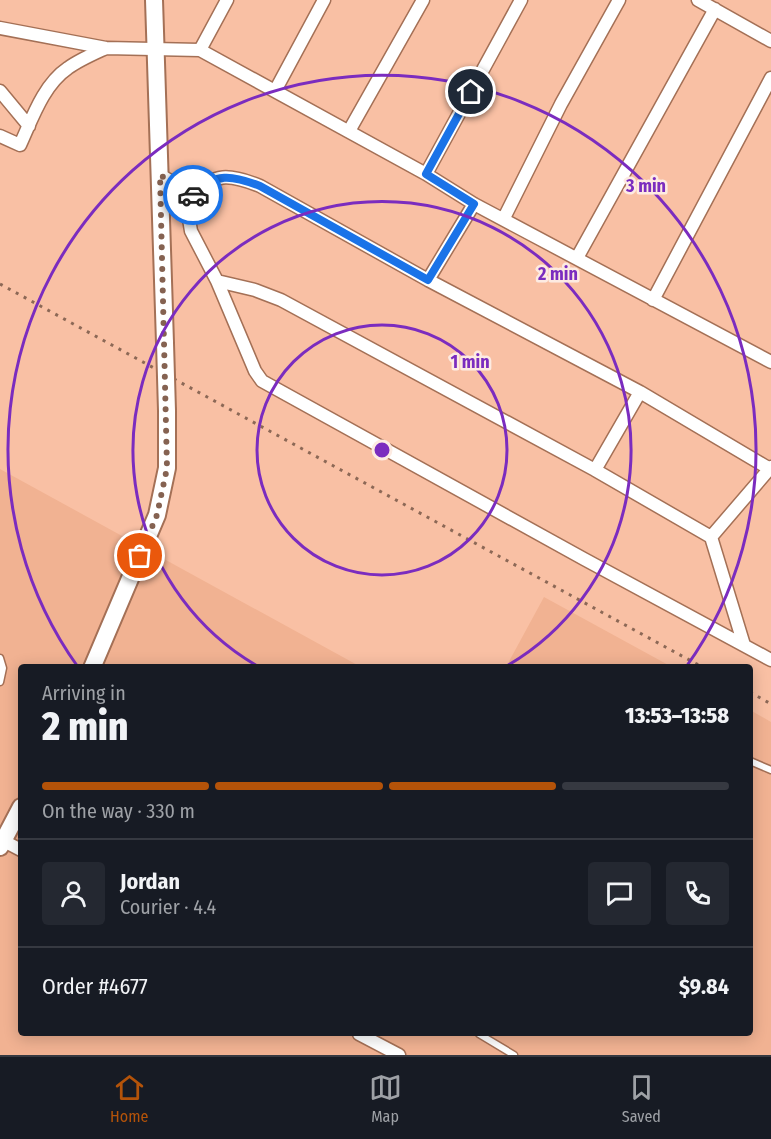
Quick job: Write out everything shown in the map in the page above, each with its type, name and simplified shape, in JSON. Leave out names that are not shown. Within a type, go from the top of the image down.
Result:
[{"type":"street","points":[[94,664],[150,534],[160,504],[167,468],[154,0]]},
{"type":"street","points":[[200,50],[227,0]]},
{"type":"street","points":[[275,91],[324,0]]},
{"type":"street","points":[[349,131],[423,0]]},
{"type":"street","points":[[426,174],[521,0]]},
{"type":"street","points":[[504,218],[561,104],[619,0]]},
{"type":"street","points":[[698,0],[771,41]]},
{"type":"street","points":[[577,258],[715,9]]},
{"type":"street","points":[[0,28],[106,48],[200,50],[426,174],[474,204],[771,362]]},
{"type":"street","points":[[0,136],[20,145],[41,100],[54,80],[67,68],[106,48]]},
{"type":"street","points":[[653,300],[771,78]]},
{"type":"street","points":[[0,91],[29,126]]},
{"type":"street","points":[[160,175],[191,196]]},
{"type":"street","points":[[711,537],[770,468],[640,392],[428,280],[260,186],[243,179],[221,177],[203,184],[191,196],[189,219],[191,231],[217,281],[255,371],[266,384],[771,660]]},
{"type":"street","points":[[428,280],[474,204]]},
{"type":"street","points":[[217,281],[255,290],[281,300],[595,470],[711,537],[744,645]]},
{"type":"street","points":[[595,470],[640,392]]},
{"type":"street","points":[[18,812],[1,842],[18,849]]},
{"type":"street","points":[[363,1036],[399,1055]]},
{"type":"lane","points":[[0,658],[3,668],[0,682]]},
{"type":"lane","points":[[753,762],[771,770]]},
{"type":"lane","points":[[482,1036],[514,1055]]},
{"type":"shaded area","points":[[0,469],[356,664],[18,664],[18,1036],[753,1036],[753,712],[771,722],[771,1055],[0,1055]]},
{"type":"shaded area","points":[[544,597],[667,664],[508,664]]},
{"type":"railway","points":[[0,284],[697,664]]},
{"type":"railway","points":[[753,694],[771,704]]},
{"type":"way so far","points":[[140,556],[163,494],[168,450],[160,175],[191,196],[193,195]]},
{"type":"route","points":[[193,195],[203,184],[221,177],[243,179],[260,186],[428,280],[474,204],[426,174],[471,92]]}]
